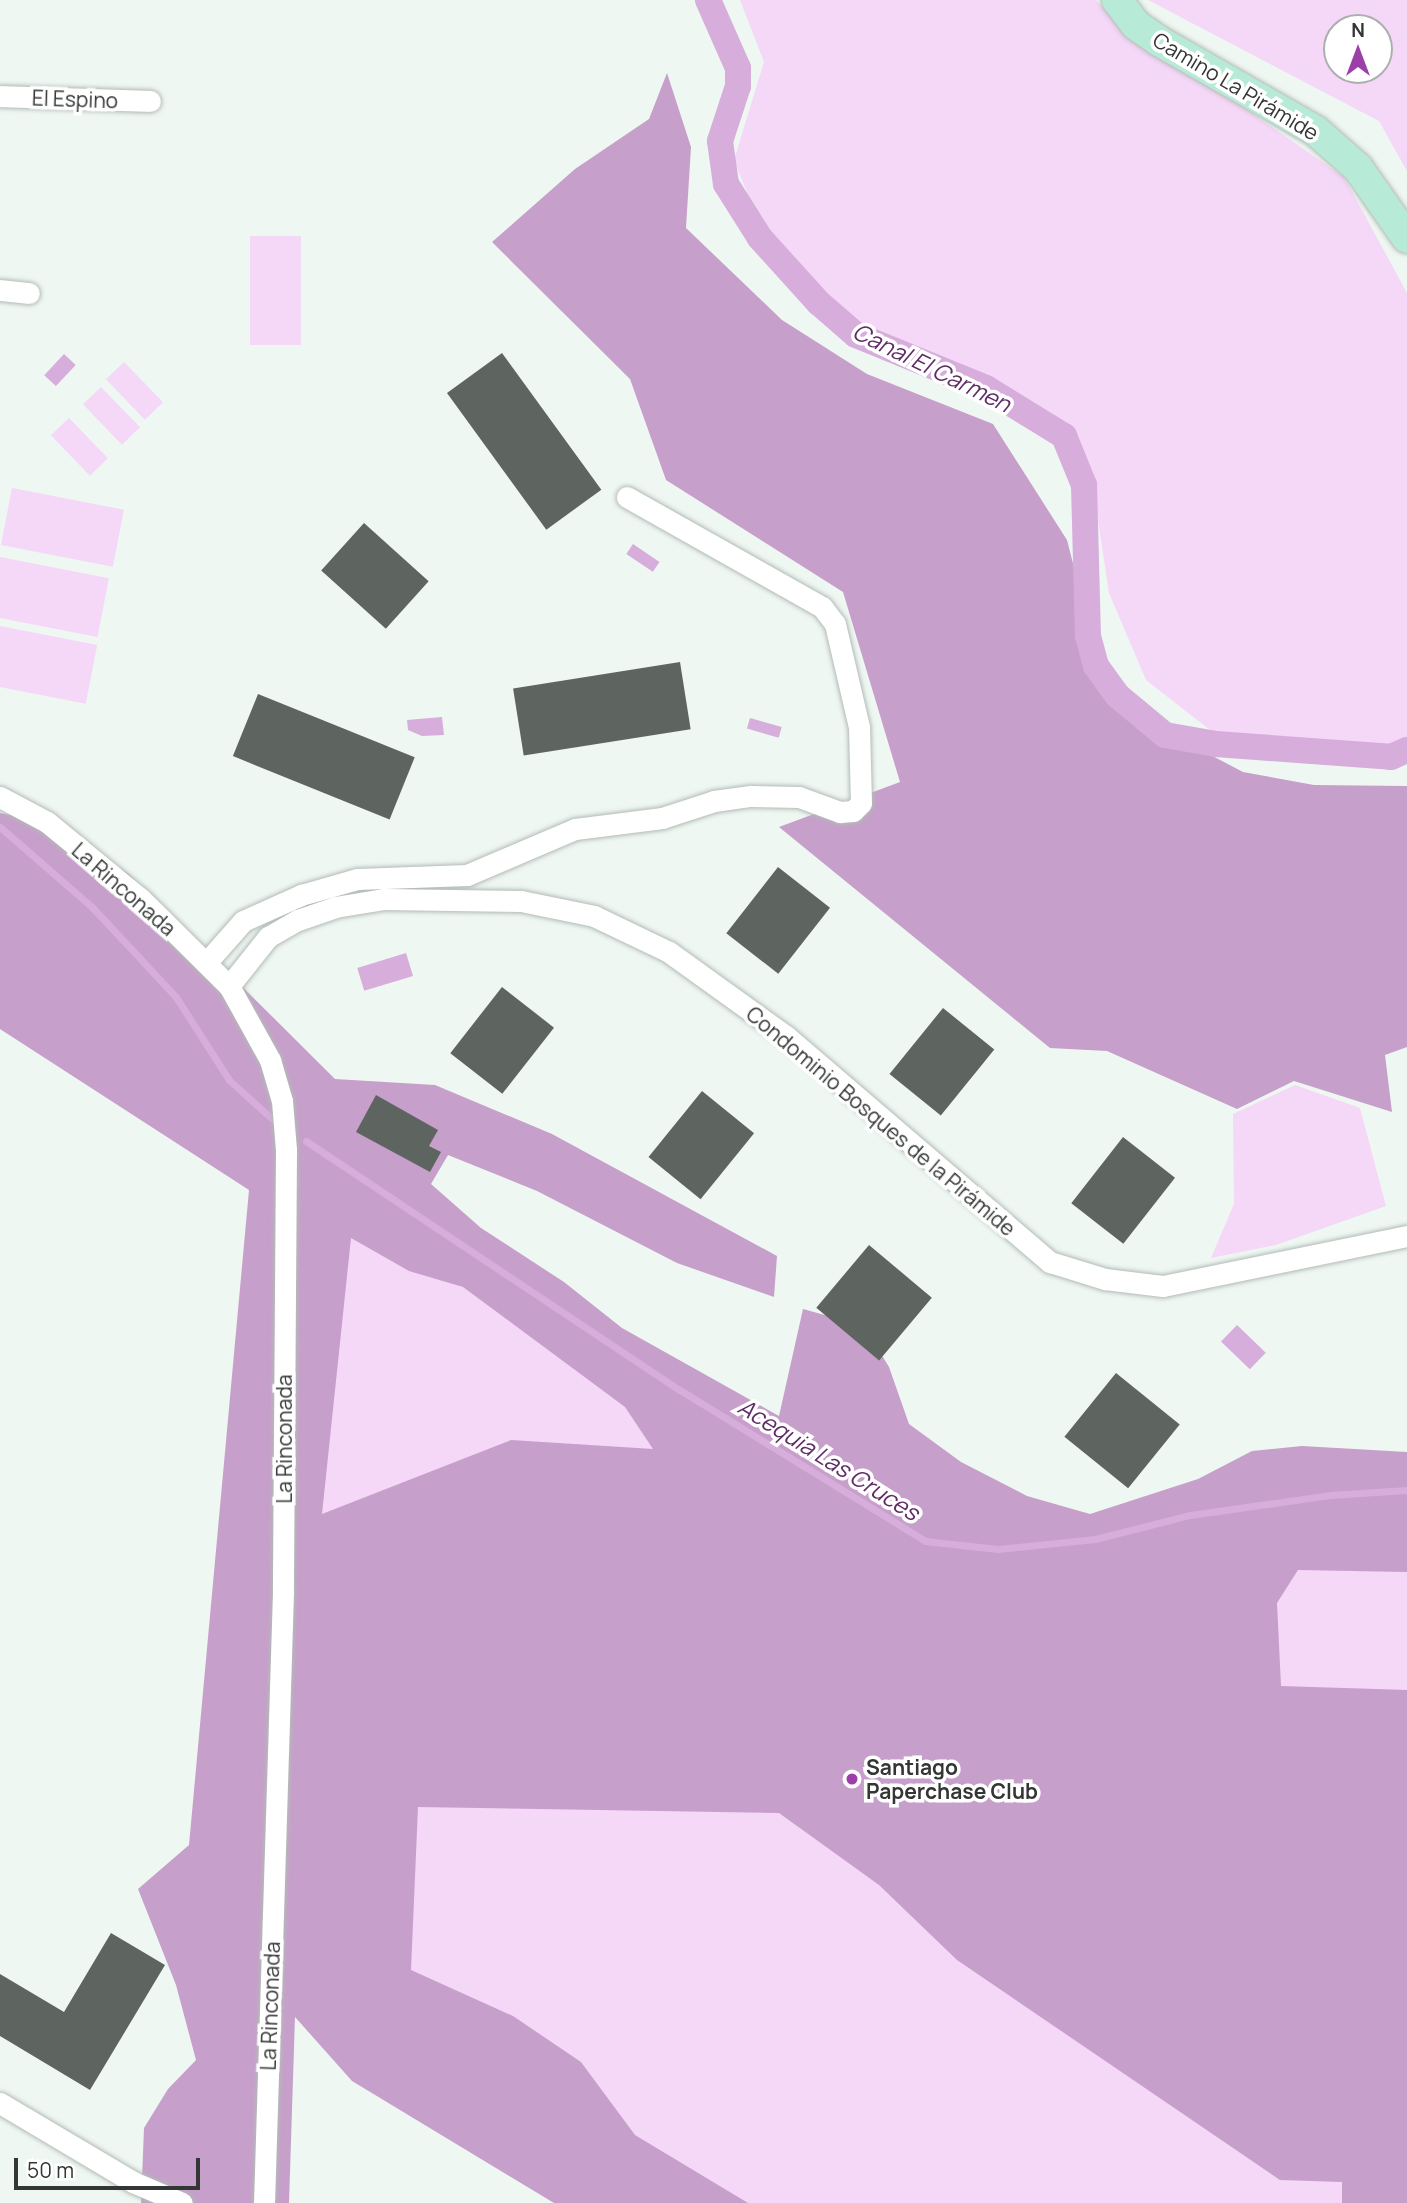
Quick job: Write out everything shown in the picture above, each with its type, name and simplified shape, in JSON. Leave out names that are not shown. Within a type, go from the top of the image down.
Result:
[{"type":"street","name":"Camino La Pirámide","points":[[1117,0],[1136,25],[1159,41],[1316,131],[1357,168],[1407,238]]},
{"type":"street","name":"El Espino","points":[[0,96],[150,101]]},
{"type":"street","points":[[0,290],[29,293]]},
{"type":"street","points":[[206,963],[243,921],[301,895],[356,879],[467,875],[575,830],[662,817],[714,801],[751,796],[799,797],[840,812],[853,811],[861,803],[859,727],[835,624],[822,607],[626,497]]},
{"type":"street","name":"La Rinconada","points":[[0,797],[47,822],[140,898],[229,986],[270,1060],[282,1101],[286,1150],[283,1592],[264,2203]]},
{"type":"street","name":"Condominio Bosques de la Pirámide","points":[[229,986],[268,937],[298,920],[335,907],[384,899],[520,901],[594,916],[669,952],[786,1036],[1050,1262],[1105,1279],[1163,1286],[1407,1236]]},
{"type":"street","points":[[0,2103],[133,2182],[182,2203]]},
{"type":"shaded area","points":[[740,0],[1096,0],[1124,30],[1153,45],[1344,177],[1407,293],[1407,751],[1219,737],[1146,680],[1109,593],[1092,481],[1043,428],[971,385],[877,350],[786,265],[754,210],[734,160],[764,62]]},
{"type":"shaded area","points":[[1148,0],[1407,0],[1407,171],[1379,121]]},
{"type":"shaded area","points":[[667,73],[691,147],[686,228],[782,320],[867,374],[993,424],[1067,540],[1079,587],[1078,610],[1125,693],[1180,739],[1243,772],[1314,785],[1407,786],[1407,1047],[1385,1055],[1392,1112],[1294,1081],[1237,1109],[1107,1051],[1050,1048],[779,827],[900,782],[843,592],[666,480],[630,379],[492,242],[575,169],[649,119]]},
{"type":"shaded area","points":[[250,236],[301,236],[301,345],[250,345]]},
{"type":"shaded area","points":[[64,354],[76,365],[56,386],[44,375]]},
{"type":"shaded area","points":[[124,362],[163,402],[145,420],[106,379]]},
{"type":"shaded area","points":[[101,387],[140,427],[122,445],[83,404]]},
{"type":"shaded area","points":[[69,418],[108,458],[90,476],[51,435]]},
{"type":"shaded area","points":[[12,488],[124,510],[113,567],[1,545]]},
{"type":"shaded area","points":[[633,544],[660,562],[653,572],[626,554]]},
{"type":"shaded area","points":[[0,557],[109,578],[98,637],[0,618]]},
{"type":"shaded area","points":[[0,626],[97,645],[86,704],[0,687]]},
{"type":"shaded area","points":[[442,717],[444,735],[422,736],[408,730],[407,720]]},
{"type":"shaded area","points":[[750,718],[782,727],[779,738],[747,729]]},
{"type":"shaded area","name":"Santiago Paperchase Club","points":[[0,813],[51,822],[130,875],[335,1079],[435,1085],[552,1134],[777,1256],[774,1297],[677,1263],[537,1191],[448,1155],[431,1184],[481,1228],[564,1282],[622,1328],[779,1416],[803,1309],[864,1326],[889,1367],[909,1424],[961,1462],[1027,1496],[1090,1514],[1198,1479],[1252,1451],[1302,1446],[1407,1452],[1407,1572],[1298,1570],[1277,1603],[1281,1686],[1407,1690],[1407,2203],[1342,2203],[1342,2182],[1280,2180],[957,1960],[879,1885],[779,1813],[418,1807],[411,1970],[513,2016],[581,2062],[635,2135],[748,2203],[554,2203],[352,2081],[295,2017],[289,2203],[141,2203],[144,2128],[168,2089],[196,2060],[176,1985],[138,1889],[189,1845],[249,1190],[0,1029]],"holes":[[[351,1238],[409,1271],[463,1287],[625,1407],[653,1449],[511,1440],[322,1514]]]},
{"type":"shaded area","points":[[406,953],[413,976],[364,991],[357,968]]},
{"type":"shaded area","points":[[1295,1085],[1360,1108],[1386,1206],[1276,1245],[1211,1258],[1234,1204],[1233,1114]]},
{"type":"shaded area","name":"Santiago Paperchase Club","points":[[305,1156],[841,1524],[1407,1513],[1407,2203],[626,2203],[293,1989]]},
{"type":"shaded area","points":[[1237,1325],[1266,1353],[1250,1369],[1221,1342]]},
{"type":"building","points":[[502,353],[601,490],[546,530],[447,393]]},
{"type":"building","points":[[364,523],[429,581],[386,629],[321,571]]},
{"type":"building","points":[[680,662],[691,729],[524,756],[513,688]]},
{"type":"building","points":[[258,694],[415,757],[390,819],[233,756]]},
{"type":"building","points":[[778,867],[830,908],[778,974],[726,933]]},
{"type":"building","points":[[502,987],[554,1028],[502,1094],[450,1053]]},
{"type":"building","points":[[943,1008],[994,1050],[941,1116],[890,1074]]},
{"type":"building","points":[[702,1091],[754,1133],[701,1199],[649,1157]]},
{"type":"building","points":[[376,1095],[438,1130],[429,1146],[441,1152],[430,1172],[356,1132]]},
{"type":"building","points":[[1123,1137],[1175,1178],[1123,1244],[1071,1203]]},
{"type":"building","points":[[869,1245],[932,1298],[879,1361],[816,1308]]},
{"type":"building","points":[[1116,1373],[1180,1425],[1128,1488],[1064,1437]]},
{"type":"building","points":[[111,1933],[165,1965],[90,2090],[0,2036],[0,1974],[64,2012]]},
{"type":"waterway","name":"Canal El Carmen","points":[[708,0],[738,68],[738,86],[720,141],[726,184],[760,238],[819,303],[856,335],[986,388],[1064,436],[1084,485],[1088,636],[1096,666],[1118,696],[1165,735],[1216,744],[1391,757],[1407,750]]},
{"type":"waterway","name":"Acequia Las Cruces","points":[[0,827],[92,907],[176,997],[229,1080],[271,1118]]},
{"type":"waterway","name":"Acequia Las Cruces","points":[[306,1141],[680,1390],[925,1541],[998,1549],[1095,1539],[1190,1515],[1330,1495],[1407,1490]]},
{"type":"place","name":"Santiago Paperchase Club","points":[[852,1779]]}]
